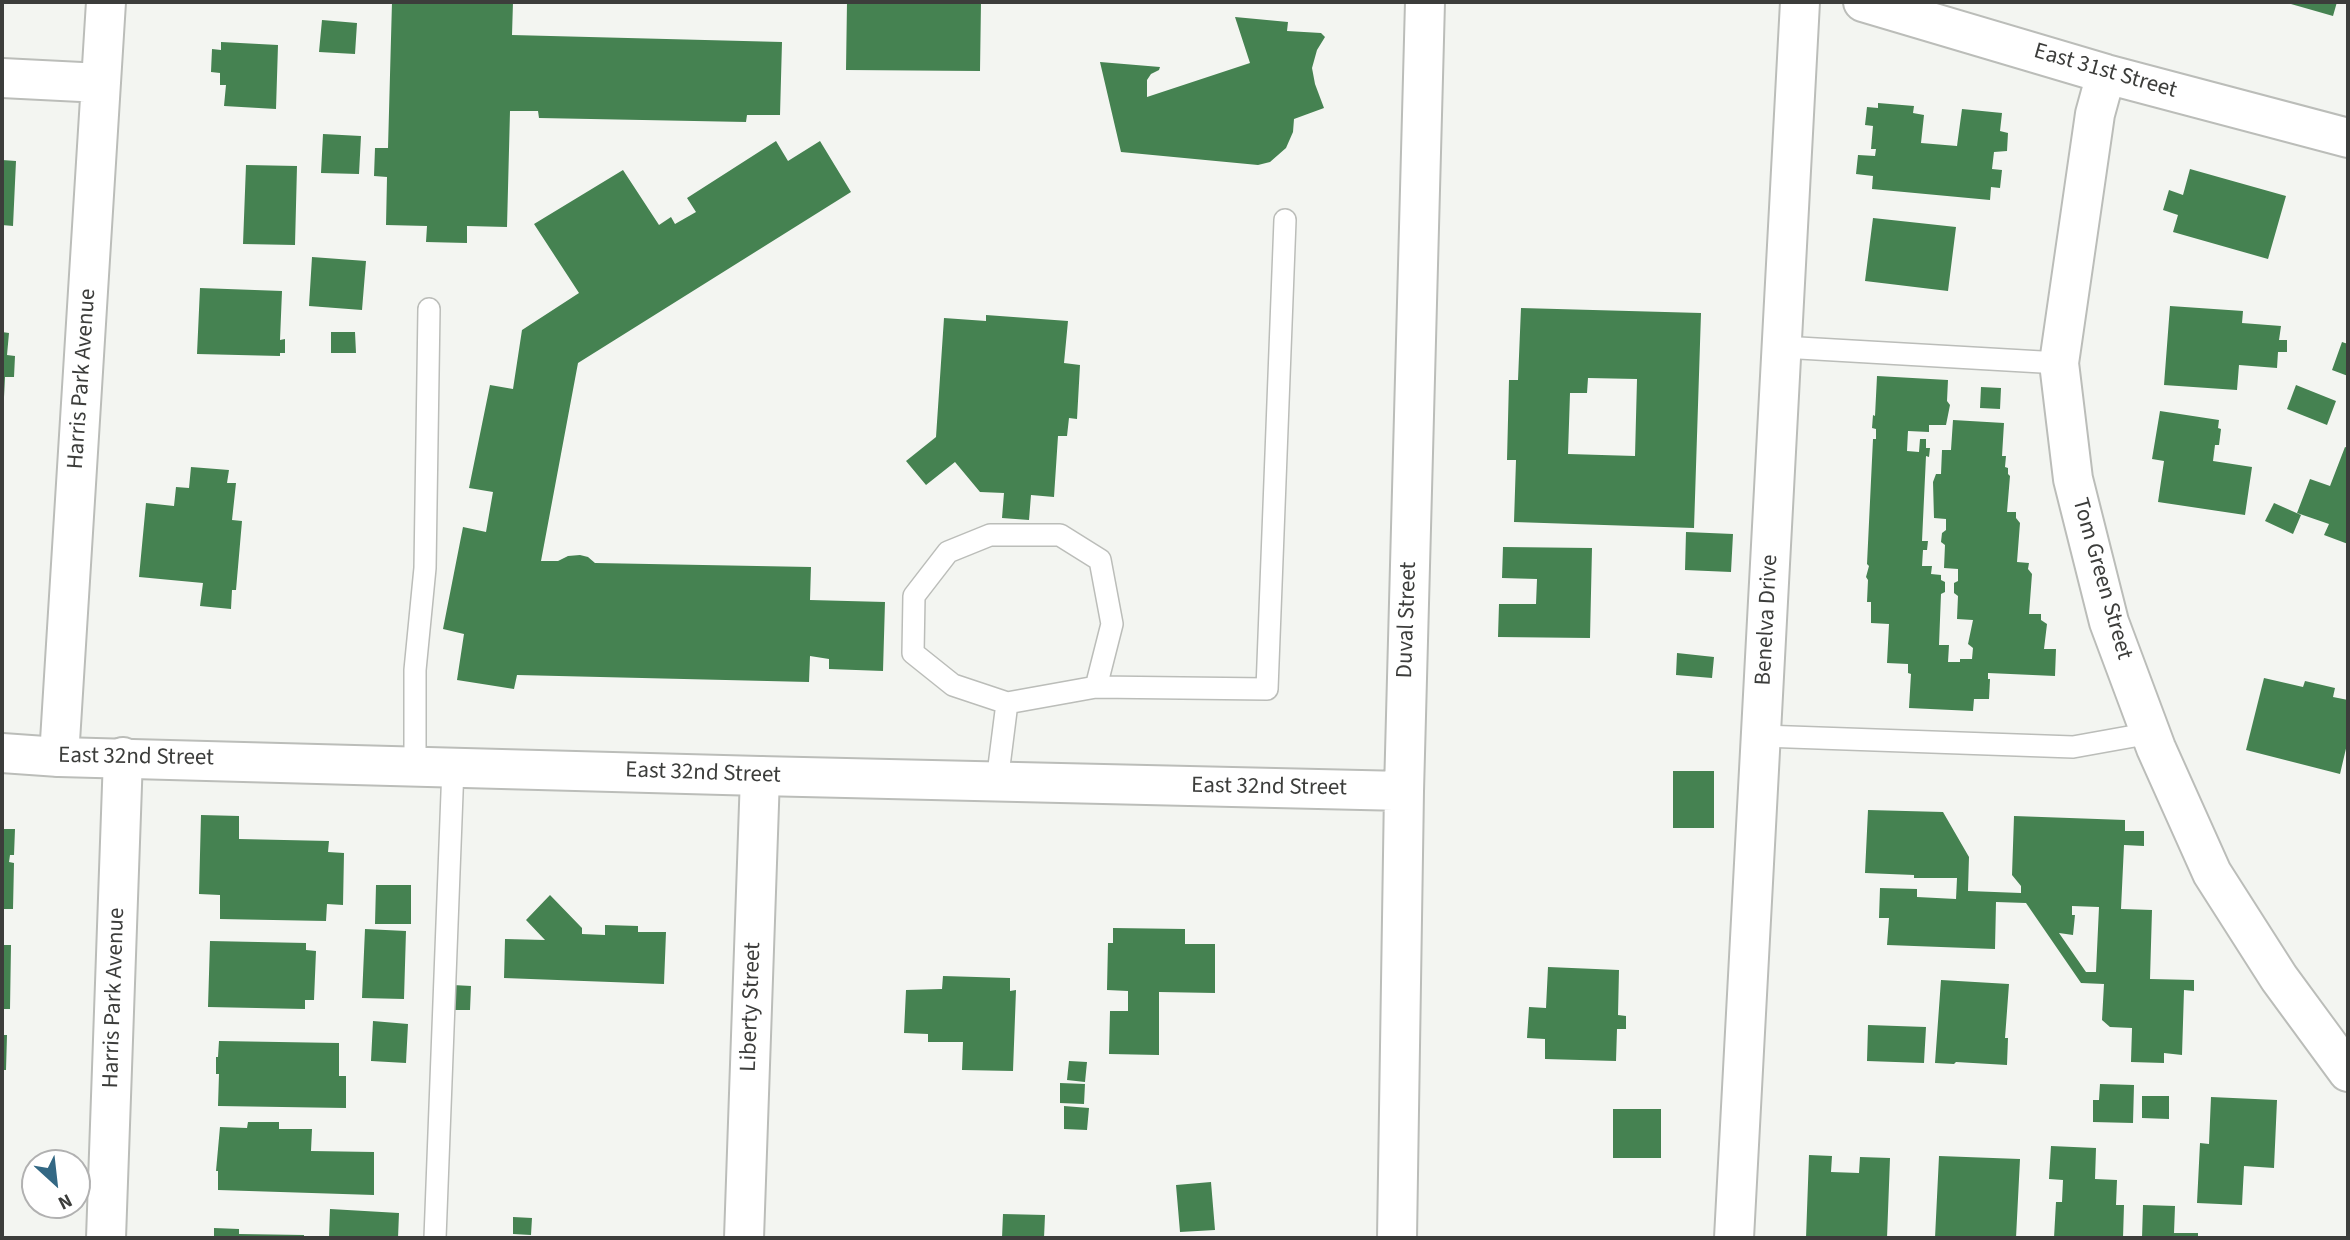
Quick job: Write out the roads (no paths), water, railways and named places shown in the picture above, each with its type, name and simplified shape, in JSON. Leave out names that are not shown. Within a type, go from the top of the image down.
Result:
[{"type":"street","name":"Harris Park Avenue","points":[[59,757],[106,2]]},
{"type":"street","name":"Duval Street","points":[[1397,1238],[1404,791],[1425,2]]},
{"type":"street","name":"Benelva Drive","points":[[1734,1238],[1800,2]]},
{"type":"street","name":"East 31st Street","points":[[1863,2],[2106,74],[2348,138]]},
{"type":"street","name":"Tom Green Street","points":[[2106,74],[2095,114],[2059,363],[2073,479],[2109,622],[2151,733],[2212,873],[2279,978],[2348,1072]]},
{"type":"street","points":[[2,78],[101,83]]},
{"type":"street","name":"East 32nd Street","points":[[2,753],[59,757],[760,776],[1404,791]]},
{"type":"street","name":"Harris Park Avenue","points":[[106,1238],[123,757]]},
{"type":"street","name":"Liberty Street","points":[[744,1238],[760,776]]},
{"type":"lane","points":[[1096,687],[1112,624],[1100,560],[1060,535],[990,535],[948,552],[914,596],[913,653],[953,685],[1007,703],[1096,687],[1267,689],[1285,220]]},
{"type":"lane","points":[[415,766],[415,670],[425,568],[429,309]]},
{"type":"lane","points":[[1782,347],[2059,363]]},
{"type":"lane","points":[[997,782],[1007,703]]},
{"type":"lane","points":[[1762,736],[2073,747],[2151,733]]},
{"type":"lane","points":[[435,1238],[453,767]]}]
